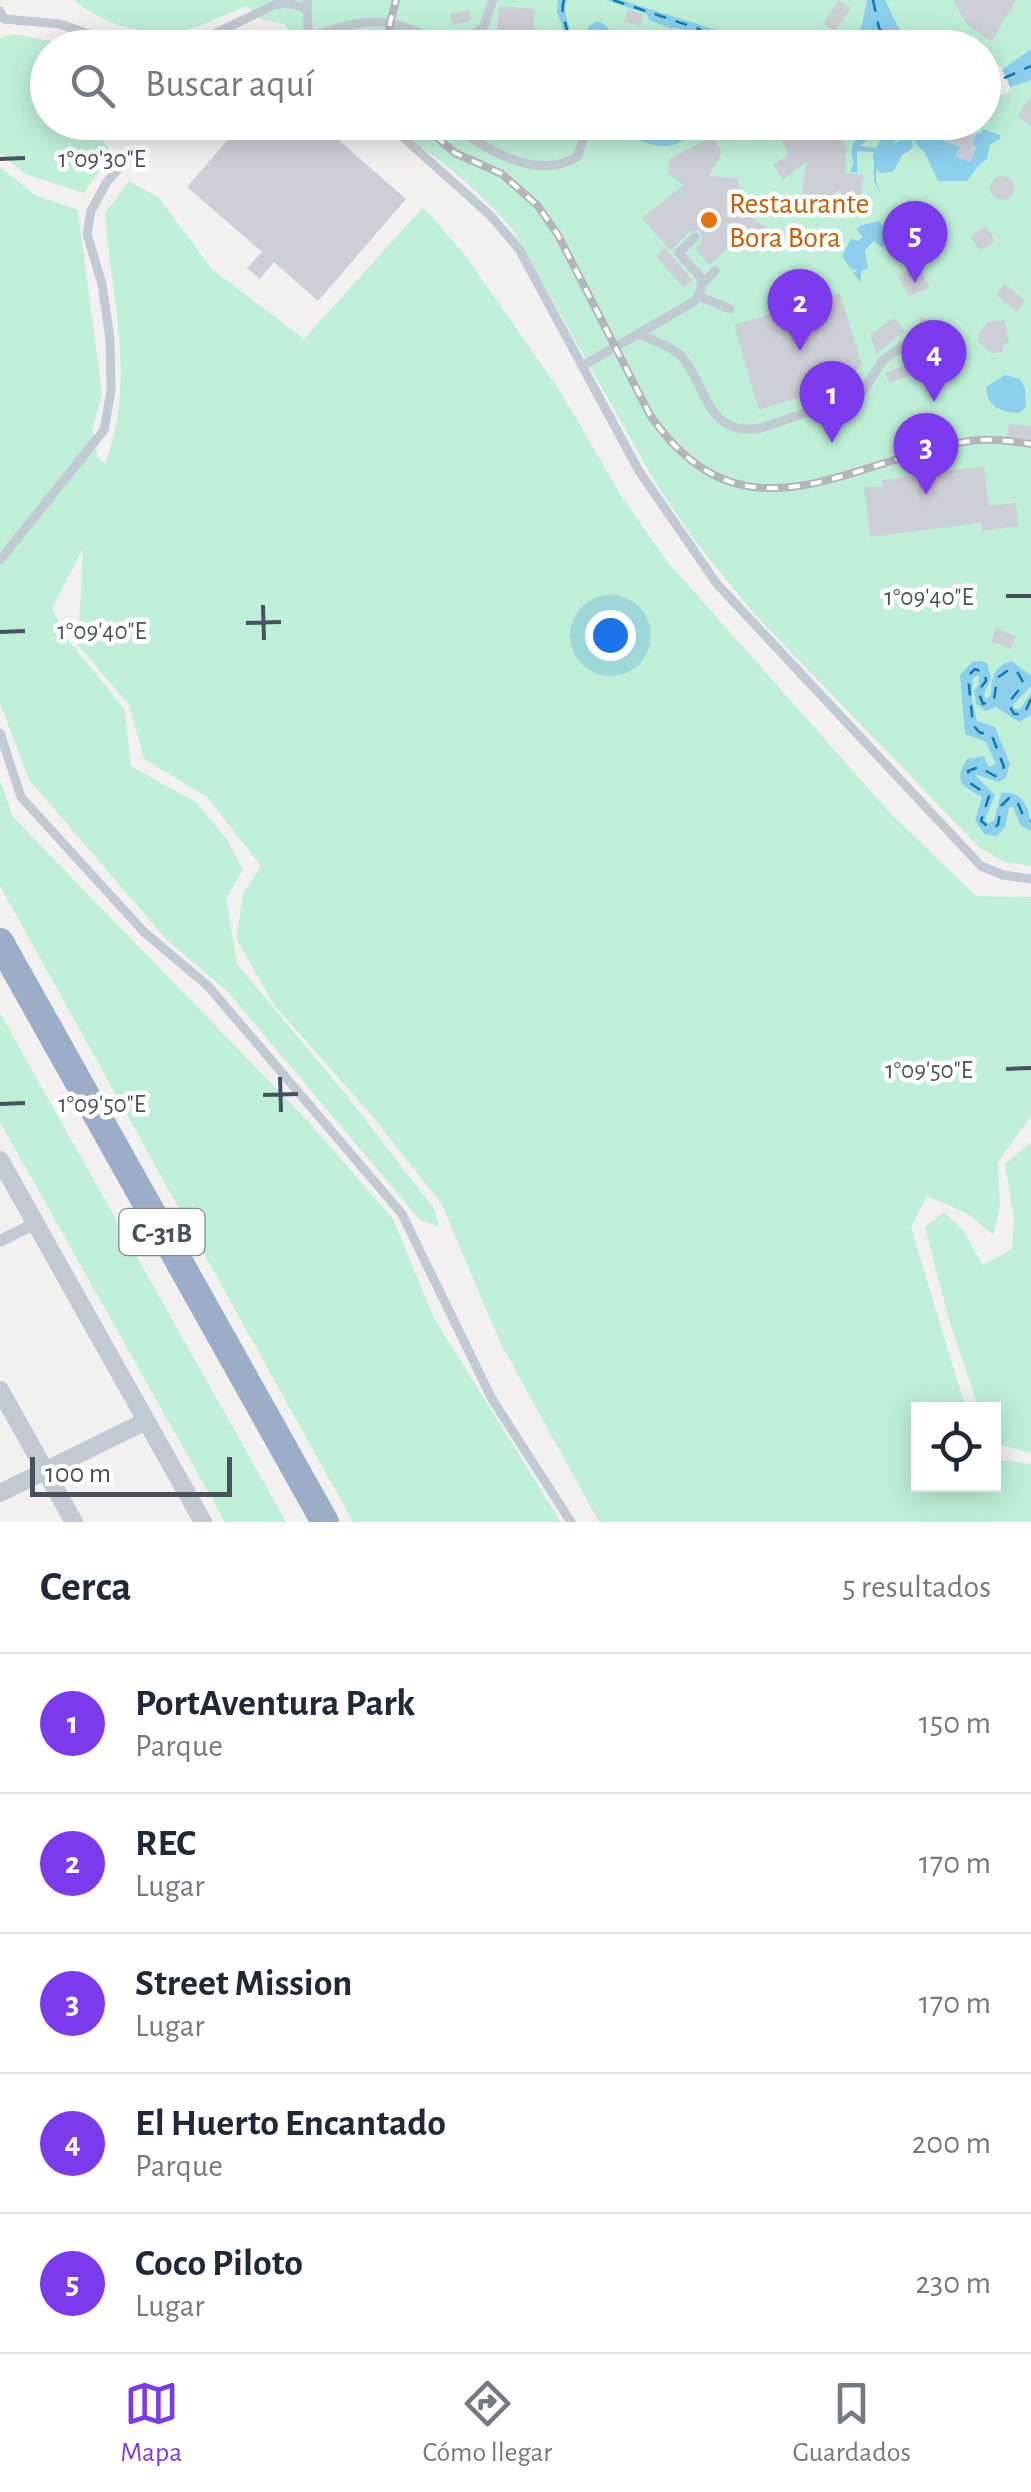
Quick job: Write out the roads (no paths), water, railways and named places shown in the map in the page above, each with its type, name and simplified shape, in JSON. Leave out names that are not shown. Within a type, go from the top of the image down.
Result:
[{"type":"highway","name":"C-31B","points":[[0,942],[324,1522]]},
{"type":"highway","name":"C-31B","points":[[0,980],[302,1522]]},
{"type":"street","points":[[0,1160],[203,1522]]},
{"type":"street","points":[[0,1241],[36,1224]]},
{"type":"street","points":[[0,1390],[74,1522]]},
{"type":"street","points":[[0,1493],[146,1420]]},
{"type":"lane","points":[[479,30],[493,0]]},
{"type":"lane","points":[[223,30],[286,3],[307,4],[310,30]]},
{"type":"lane","points":[[1,17],[60,24],[77,30]]},
{"type":"lane","points":[[346,30],[368,22],[390,23],[402,30]]},
{"type":"lane","points":[[406,140],[506,232],[584,365],[639,471],[717,584],[981,866],[1003,875],[1031,879]]},
{"type":"lane","points":[[475,140],[520,161],[549,164],[578,156],[583,140]]},
{"type":"lane","points":[[0,560],[104,430],[111,390],[110,339],[102,284],[88,234],[91,210],[106,182],[119,168]]},
{"type":"lane","points":[[695,237],[679,253],[702,284]]},
{"type":"lane","points":[[584,365],[691,305],[702,284],[715,271]]},
{"type":"lane","points":[[699,296],[730,309]]},
{"type":"lane","points":[[640,334],[680,354],[715,414],[735,428],[746,430],[861,394],[883,360],[904,346],[913,362]]},
{"type":"lane","points":[[0,733],[21,797],[144,932],[208,986],[402,1214],[492,1398],[571,1522]]},
{"type":"water","points":[[558,0],[567,0],[565,12],[570,30],[564,30],[557,12]]},
{"type":"water","points":[[606,0],[621,0],[717,30],[672,29],[649,20],[647,14]]},
{"type":"water","points":[[867,0],[885,0],[900,30],[859,30]]},
{"type":"water","points":[[597,21],[609,30],[587,30]]},
{"type":"water","points":[[1031,49],[1031,80],[1001,90],[1002,70]]},
{"type":"water","points":[[640,140],[682,140],[672,145]]},
{"type":"water","points":[[856,140],[868,140],[860,146],[877,148],[876,181],[881,195],[874,181],[874,152],[857,151],[857,173],[850,171],[854,163],[852,151]]},
{"type":"water","points":[[915,140],[942,140],[960,147],[956,156],[970,162],[976,148],[972,145],[974,140],[998,140],[990,145],[987,159],[967,181],[938,181],[925,153]]},
{"type":"water","points":[[879,221],[884,227],[884,246],[874,241],[867,248],[868,269],[862,270],[860,282],[853,273],[858,270],[851,269],[842,256],[851,239],[858,241],[863,237],[857,230],[859,226]]},
{"type":"water","points":[[1005,375],[1020,379],[1025,388],[1026,407],[1019,413],[996,407],[987,394],[986,387]]},
{"type":"water","points":[[1012,661],[1031,676],[1031,686],[1013,705],[1020,709],[1031,693],[1031,715],[1019,722],[996,707],[986,711],[976,704],[974,691],[979,675],[973,678],[972,700],[977,721],[995,727],[1010,764],[1006,778],[999,782],[974,774],[995,795],[985,820],[994,821],[1001,793],[1015,794],[1025,803],[1031,831],[1021,826],[1013,807],[1009,807],[1005,827],[997,836],[984,834],[975,820],[982,797],[961,782],[960,773],[967,759],[984,756],[989,767],[996,764],[986,742],[965,734],[960,675],[972,662],[987,663],[991,678],[986,699],[991,695],[995,674],[1006,663]]},
{"type":"waterway","points":[[888,140],[880,157],[883,166],[889,165],[906,140]]},
{"type":"railway","points":[[390,30],[396,0]]},
{"type":"railway","points":[[440,140],[455,153],[502,174],[538,206],[558,235],[650,415],[686,456],[723,479],[761,488],[800,486],[970,441],[1031,444]]},
{"type":"place","name":"Restaurante Bora Bora","points":[[709,220]]},
{"type":"place","name":"Coco Piloto","points":[[915,283]]},
{"type":"place","name":"REC","points":[[800,351]]},
{"type":"place","name":"El Huerto Encantado","points":[[934,402]]},
{"type":"place","name":"PortAventura Park","points":[[832,443]]},
{"type":"place","name":"Street Mission","points":[[926,495]]}]
